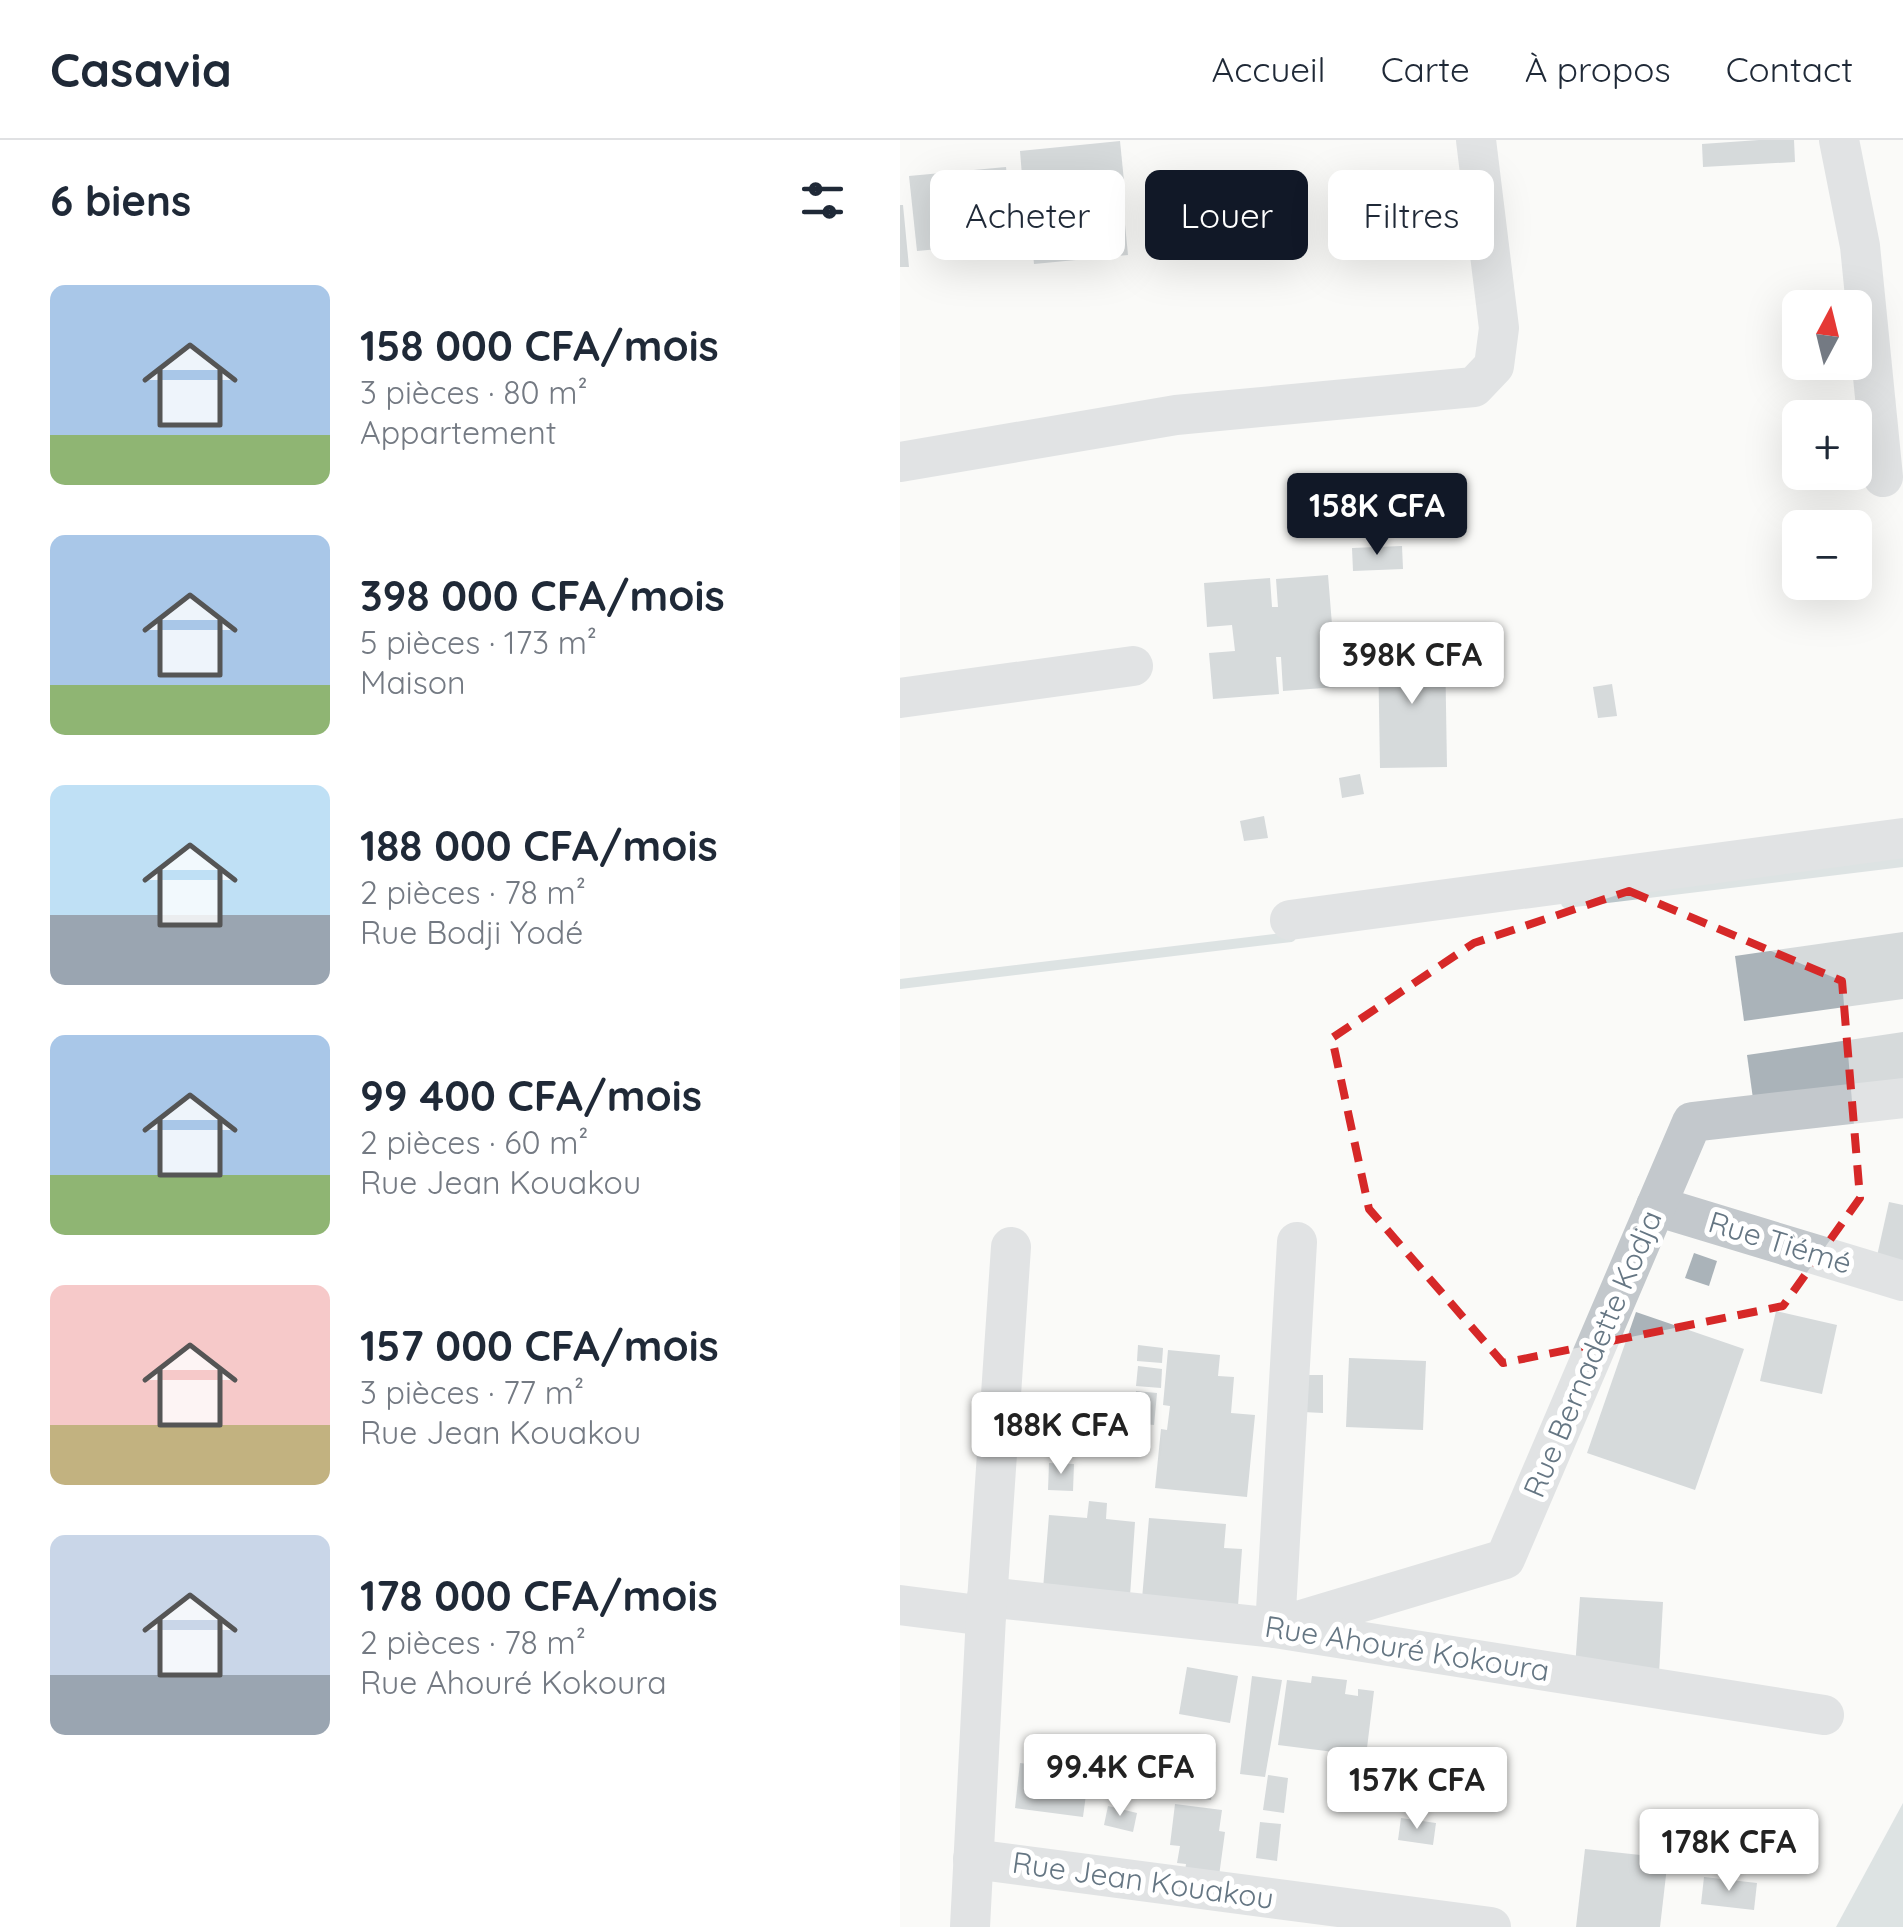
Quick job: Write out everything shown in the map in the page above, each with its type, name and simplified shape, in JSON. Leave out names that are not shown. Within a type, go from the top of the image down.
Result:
[{"type":"street","points":[[900,462],[1176,415],[1474,386],[1494,366],[1498,328],[1476,140]]},
{"type":"street","points":[[1839,140],[1860,246],[1883,477]]},
{"type":"street","points":[[900,698],[1133,666]]},
{"type":"street","points":[[1290,920],[1903,838]]},
{"type":"street","name":"Rue Bernadette Kodja","points":[[1275,1628],[1506,1558],[1692,1122],[1903,1098]]},
{"type":"street","name":"Rue Tiémé","points":[[1656,1206],[1903,1281]]},
{"type":"street","points":[[1275,1628],[1297,1242]]},
{"type":"street","points":[[970,1927],[1011,1247]]},
{"type":"street","name":"Rue Ahouré Kokoura","points":[[900,1605],[987,1606],[1275,1628],[1824,1715]]},
{"type":"street","name":"Rue Jean Kouakou","points":[[973,1859],[1491,1927]]},
{"type":"highlighted area","points":[[1629,891],[1842,981],[1860,1198],[1783,1306],[1503,1363],[1369,1209],[1332,1038],[1474,943]]},
{"type":"shaded area","points":[[1903,1803],[1903,1927],[1836,1927]]},
{"type":"building","points":[[1794,140],[1795,162],[1703,167],[1702,144]]},
{"type":"building","points":[[1120,141],[1123,170],[1022,170],[1020,151]]},
{"type":"building","points":[[930,174],[930,250],[917,251],[909,176]]},
{"type":"building","points":[[903,205],[909,267],[900,267]]},
{"type":"building","points":[[1034,260],[1076,260],[1034,264]]},
{"type":"building","points":[[1402,546],[1403,569],[1353,571],[1352,548]]},
{"type":"building","points":[[1328,575],[1337,687],[1283,691],[1281,657],[1276,657],[1279,694],[1213,699],[1209,653],[1235,651],[1232,625],[1207,627],[1204,583],[1270,578],[1272,607],[1278,607],[1276,579]]},
{"type":"building","points":[[1445,646],[1447,767],[1380,768],[1378,647]]},
{"type":"building","points":[[1612,684],[1617,716],[1598,718],[1593,687]]},
{"type":"building","points":[[1360,774],[1364,794],[1342,798],[1339,778]]},
{"type":"building","points":[[1264,816],[1268,838],[1244,841],[1240,821]]},
{"type":"building","points":[[1903,932],[1903,999],[1744,1021],[1735,956]]},
{"type":"building","points":[[1903,1032],[1903,1085],[1754,1106],[1747,1055]]},
{"type":"building","points":[[1889,1202],[1903,1205],[1903,1262],[1877,1256]]},
{"type":"building","points":[[1694,1253],[1717,1261],[1709,1286],[1685,1278]]},
{"type":"building","points":[[1776,1311],[1837,1325],[1822,1394],[1760,1381]]},
{"type":"building","points":[[1636,1312],[1744,1349],[1695,1490],[1587,1453]]},
{"type":"building","points":[[1138,1345],[1163,1348],[1162,1363],[1137,1361]]},
{"type":"building","points":[[1168,1350],[1220,1355],[1218,1376],[1234,1377],[1231,1413],[1255,1415],[1247,1497],[1155,1488],[1161,1429],[1167,1430],[1170,1406],[1163,1405]]},
{"type":"building","points":[[1349,1358],[1426,1361],[1423,1430],[1346,1427]]},
{"type":"building","points":[[1138,1366],[1162,1369],[1161,1388],[1136,1386]]},
{"type":"building","points":[[1303,1375],[1323,1375],[1323,1413],[1303,1412]]},
{"type":"building","points":[[1136,1391],[1157,1393],[1154,1425],[1133,1423]]},
{"type":"building","points":[[1049,1463],[1074,1464],[1073,1491],[1048,1490]]},
{"type":"building","points":[[1089,1501],[1107,1503],[1106,1519],[1135,1522],[1130,1596],[1043,1589],[1049,1515],[1087,1518]]},
{"type":"building","points":[[1149,1518],[1226,1524],[1224,1548],[1242,1549],[1238,1606],[1142,1599]]},
{"type":"building","points":[[1580,1597],[1663,1602],[1659,1674],[1575,1668]]},
{"type":"building","points":[[1187,1667],[1238,1676],[1230,1723],[1179,1714]]},
{"type":"building","points":[[1252,1676],[1282,1680],[1265,1777],[1240,1774]]},
{"type":"building","points":[[1312,1676],[1347,1680],[1345,1694],[1358,1696],[1358,1689],[1374,1691],[1366,1756],[1278,1745],[1287,1680],[1311,1683]]},
{"type":"building","points":[[1154,1754],[1216,1762],[1211,1800],[1149,1792]]},
{"type":"building","points":[[1020,1763],[1089,1772],[1083,1817],[1015,1808]]},
{"type":"building","points":[[1268,1775],[1288,1778],[1284,1813],[1263,1810]]},
{"type":"building","points":[[1175,1804],[1222,1810],[1219,1831],[1225,1832],[1219,1876],[1185,1871],[1186,1864],[1177,1863],[1180,1846],[1170,1845]]},
{"type":"building","points":[[1108,1806],[1137,1813],[1133,1832],[1104,1825]]},
{"type":"building","points":[[1401,1818],[1436,1823],[1433,1845],[1398,1840]]},
{"type":"building","points":[[1260,1822],[1281,1824],[1277,1861],[1256,1858]]},
{"type":"building","points":[[1585,1849],[1668,1858],[1660,1927],[1576,1927]]},
{"type":"building","points":[[1704,1877],[1757,1883],[1754,1910],[1701,1904]]},
{"type":"waterway","points":[[1566,903],[1903,862]]},
{"type":"waterway","points":[[900,984],[1291,937]]}]
